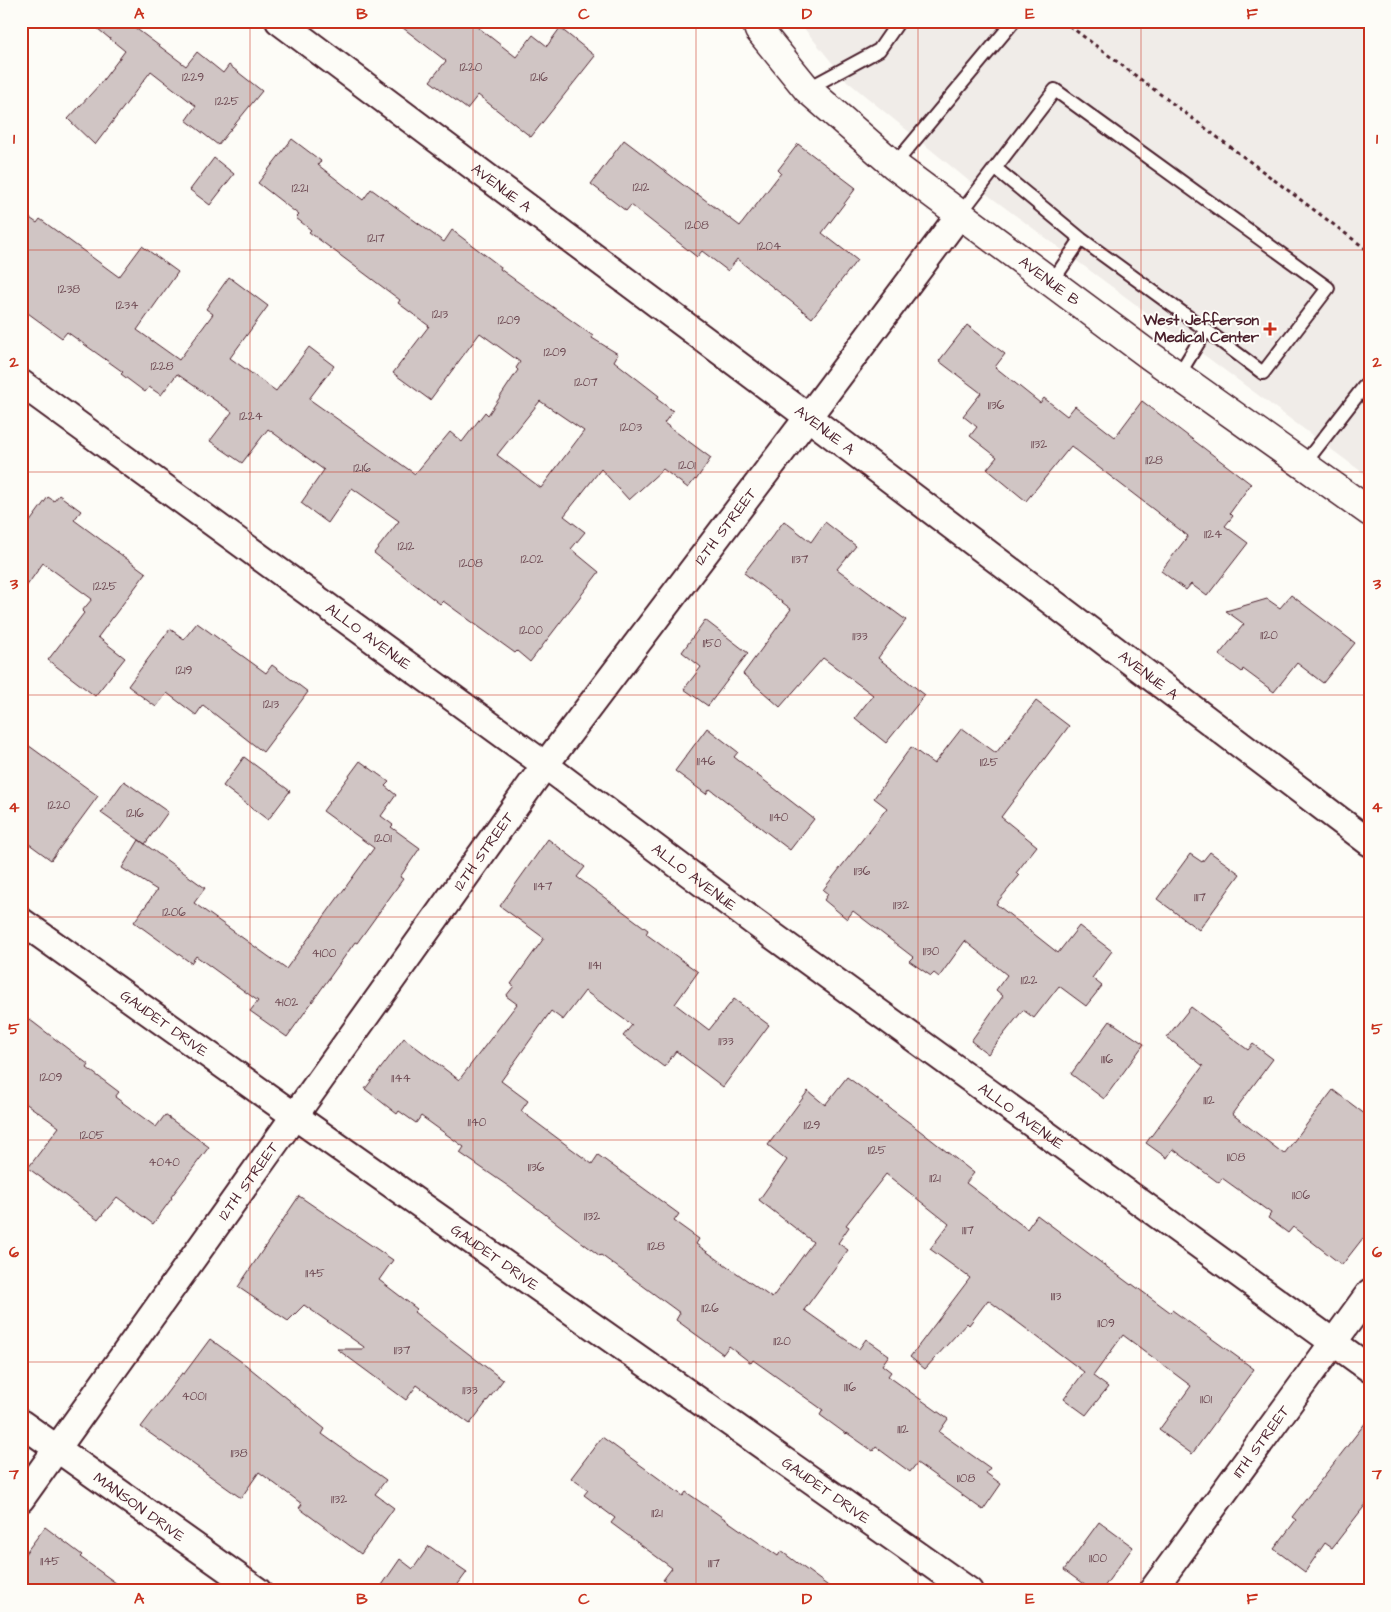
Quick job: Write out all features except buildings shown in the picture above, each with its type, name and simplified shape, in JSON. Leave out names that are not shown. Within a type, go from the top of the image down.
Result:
[{"type":"street","name":"AVENUE A","points":[[279,21],[808,417],[1370,843]]},
{"type":"street","name":"AVENUE B","points":[[756,21],[759,30],[806,89],[894,165],[1178,376],[1370,512]]},
{"type":"street","name":"12TH STREET","points":[[21,1499],[296,1117],[545,765],[960,214]]},
{"type":"street","name":"ALLO AVENUE","points":[[21,383],[545,765],[762,928],[1370,1368]]},
{"type":"street","name":"GAUDET DRIVE","points":[[21,921],[296,1117],[970,1591]]},
{"type":"street","name":"11TH STREET","points":[[1152,1591],[1333,1340],[1370,1292]]},
{"type":"street","name":"MANSON DRIVE","points":[[21,1423],[59,1448],[258,1591]]},
{"type":"lane","points":[[806,89],[879,50],[899,21]]},
{"type":"lane","points":[[894,165],[1014,21]]},
{"type":"lane","points":[[960,214],[995,168],[1055,90],[1328,288],[1263,374],[1081,239],[995,168]]},
{"type":"lane","points":[[1052,282],[1081,239]]},
{"type":"lane","points":[[1178,376],[1206,330]]},
{"type":"lane","points":[[1304,464],[1370,379]]},
{"type":"path","points":[[1063,21],[1370,252]]},
{"type":"shaded area","name":"West Jefferson Medical Center","points":[[798,21],[1370,21],[1370,478],[969,181],[847,81]]},
{"type":"place","name":"West Jefferson Medical Center","points":[[1270,329]]}]
